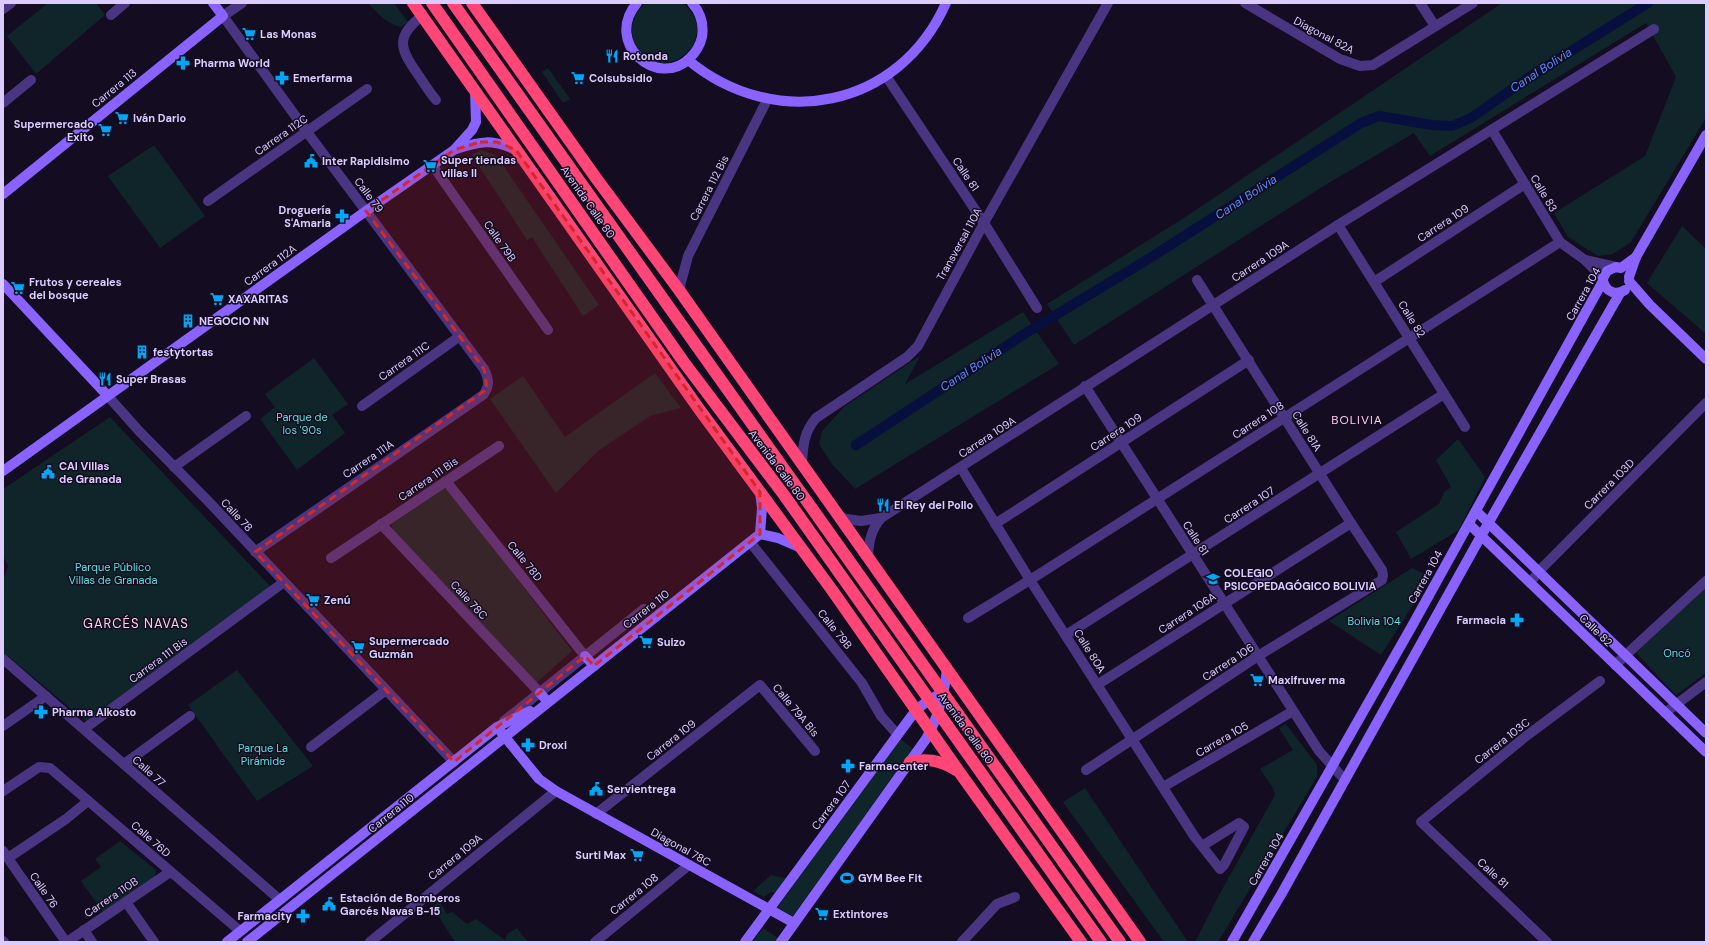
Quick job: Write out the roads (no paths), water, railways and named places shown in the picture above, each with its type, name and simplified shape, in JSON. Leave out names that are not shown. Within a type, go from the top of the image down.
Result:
[{"type":"highway","points":[[413,3],[699,409],[832,590],[930,731],[1081,942]]},
{"type":"highway","name":"Avenida Calle 80","points":[[432,3],[678,355],[784,494],[929,700],[1070,896],[1101,942]]},
{"type":"highway","name":"Avenida Calle 80","points":[[453,3],[944,692],[1120,942]]},
{"type":"highway","name":"Avenida Calle 80","points":[[474,4],[596,178],[679,290],[947,667],[1140,942]]},
{"type":"highway","points":[[829,559],[832,590]]},
{"type":"highway","points":[[910,762],[925,759],[943,762],[960,773]]},
{"type":"highway","points":[[1040,884],[1070,896]]},
{"type":"street","points":[[3,9],[11,3]]},
{"type":"street","points":[[111,15],[125,3]]},
{"type":"street","name":"Calle 79","points":[[213,3],[307,132],[484,369],[489,383]]},
{"type":"street","name":"Carrera 113","points":[[3,194],[223,16],[242,3]]},
{"type":"street","points":[[637,3],[629,14],[626,26],[627,38],[632,50],[639,58],[648,64],[668,68],[679,65],[688,60],[696,52],[701,42],[703,30],[702,19],[692,3]]},
{"type":"street","points":[[688,60],[699,70],[722,84],[767,100],[796,102],[826,100],[857,91],[886,76],[902,64],[917,50],[934,27],[946,3]]},
{"type":"street","name":"Transversal 110A","points":[[802,463],[804,438],[809,426],[816,418],[907,358],[918,346],[984,223],[1108,3]]},
{"type":"street","name":"Diagonal 82A","points":[[1245,3],[1340,59],[1360,66],[1373,65],[1435,26]]},
{"type":"street","points":[[1420,3],[1435,26],[1473,3]]},
{"type":"street","points":[[422,16],[407,29],[403,38],[403,49],[406,58],[436,100]]},
{"type":"street","name":"Carrera 109A","points":[[868,556],[870,536],[875,525],[881,518],[1338,225],[1654,29]]},
{"type":"street","name":"Calle 81","points":[[886,76],[984,223],[1037,308]]},
{"type":"street","points":[[3,103],[31,80]]},
{"type":"street","name":"Carrera 112C","points":[[208,201],[368,88]]},
{"type":"street","name":"Carrera 112A","points":[[3,471],[107,395],[454,150],[472,130],[476,122],[475,91]]},
{"type":"street","name":"Carrera 112 Bis","points":[[679,290],[688,256],[767,100]]},
{"type":"street","name":"Calle 83","points":[[1492,130],[1560,242],[1585,260],[1603,280]]},
{"type":"street","name":"Carrera 104","points":[[1629,279],[1636,257],[1706,135]]},
{"type":"street","name":"Carrera 112A","points":[[454,150],[480,142],[489,141],[505,145],[516,150]]},
{"type":"street","name":"Calle 79B","points":[[433,166],[548,330]]},
{"type":"street","name":"Carrera 109","points":[[1374,282],[1524,184]]},
{"type":"street","name":"Calle 82","points":[[1338,225],[1465,427]]},
{"type":"street","name":"Carrera 108","points":[[968,618],[1560,242]]},
{"type":"street","name":"Carrera 104","points":[[1232,942],[1469,524],[1607,271],[1619,268],[1636,257]]},
{"type":"street","name":"Calle 83","points":[[1585,260],[1619,268]]},
{"type":"street","points":[[1619,268],[1650,306],[1706,360]]},
{"type":"street","points":[[1253,942],[1282,893],[1488,522],[1622,292],[1628,285],[1629,279]]},
{"type":"street","name":"Calle 81A","points":[[1198,280],[1382,570],[1383,575]]},
{"type":"street","points":[[1603,280],[1606,289],[1609,291],[1613,293],[1622,292],[1650,306]]},
{"type":"street","name":"Calle 78","points":[[3,284],[139,431],[454,762]]},
{"type":"street","name":"Carrera 111C","points":[[362,406],[460,336]]},
{"type":"street","name":"Carrera 109","points":[[995,524],[1249,360]]},
{"type":"street","name":"Carrera 111A","points":[[255,552],[483,395],[489,383]]},
{"type":"street","name":"Calle 81","points":[[1085,386],[1293,711],[1319,750],[1345,780]]},
{"type":"street","name":"Carrera 107","points":[[1066,635],[1444,394]]},
{"type":"street","name":"Carrera 103D","points":[[1530,583],[1539,571],[1706,403]]},
{"type":"street","points":[[174,468],[246,416]]},
{"type":"street","name":"Carrera 111 Bis","points":[[331,558],[499,446]]},
{"type":"street","name":"Calle 80A","points":[[961,468],[1132,740],[1202,846],[1220,869],[1224,865],[1244,826],[1243,824],[1239,823],[1202,846]]},
{"type":"street","name":"Calle 78D","points":[[446,481],[586,656]]},
{"type":"street","points":[[760,492],[762,508],[760,534],[778,538],[801,548]]},
{"type":"street","name":"Calle 82","points":[[1476,511],[1706,733]]},
{"type":"street","name":"Carrera 109A","points":[[840,518],[861,521],[881,518]]},
{"type":"street","name":"Carrera 106A","points":[[1097,685],[1351,523]]},
{"type":"street","name":"Calle 78C","points":[[381,524],[540,693]]},
{"type":"street","name":"Calle 82","points":[[1469,524],[1706,752]]},
{"type":"street","name":"Carrera 110","points":[[248,942],[306,894],[760,534]]},
{"type":"street","name":"Calle 79B","points":[[750,542],[862,683],[881,716],[897,734]]},
{"type":"street","name":"Carrera 106","points":[[1086,770],[1258,656],[1382,580],[1383,575]]},
{"type":"street","points":[[1615,665],[1706,581]]},
{"type":"street","name":"Carrera 111 Bis","points":[[84,729],[284,582]]},
{"type":"street","name":"Carrera 110","points":[[227,942],[644,609]]},
{"type":"street","points":[[586,656],[594,666]]},
{"type":"street","name":"Calle 77","points":[[3,659],[280,900]]},
{"type":"street","points":[[781,942],[910,762],[930,731],[939,713],[944,692],[947,667]]},
{"type":"street","name":"Carrera 103C","points":[[1421,822],[1525,737],[1600,681]]},
{"type":"street","points":[[1665,713],[1706,682]]},
{"type":"street","name":"Carrera 109","points":[[596,814],[760,685]]},
{"type":"street","name":"Calle 79A Bis","points":[[760,685],[815,751]]},
{"type":"street","points":[[311,747],[386,690]]},
{"type":"street","name":"Carrera 107","points":[[745,942],[916,710],[929,700],[944,692]]},
{"type":"street","points":[[540,693],[548,702]]},
{"type":"street","points":[[3,726],[46,696]]},
{"type":"street","name":"Carrera 110","points":[[497,727],[548,702]]},
{"type":"street","name":"Carrera 105","points":[[1163,787],[1293,711]]},
{"type":"street","points":[[124,764],[190,716]]},
{"type":"street","points":[[497,727],[539,779],[556,792]]},
{"type":"street","name":"Calle 76D","points":[[3,791],[34,770],[45,766],[50,768],[240,931]]},
{"type":"street","name":"Carrera 109A","points":[[370,942],[556,792]]},
{"type":"street","name":"Diagonal 78C","points":[[556,792],[794,923]]},
{"type":"street","points":[[6,855],[66,819],[88,801]]},
{"type":"street","name":"Calle 81","points":[[1421,822],[1548,942]]},
{"type":"street","name":"Calle 76","points":[[6,855],[66,942]]},
{"type":"street","name":"Carrera 108","points":[[594,942],[689,865]]},
{"type":"street","name":"Carrera 110B","points":[[66,942],[170,872]]},
{"type":"street","points":[[298,886],[306,894]]},
{"type":"street","points":[[962,942],[997,904],[1015,897]]},
{"type":"street","points":[[126,902],[154,942]]},
{"type":"street","points":[[84,930],[92,942]]},
{"type":"waterway","name":"Canal Bolivia","points":[[856,445],[1026,333],[1150,258],[1361,123],[1379,116],[1432,125],[1452,126],[1471,118],[1528,78],[1648,3]]},
{"type":"place","name":"Las Monas","points":[[249,34]]},
{"type":"place","name":"Rotonda","points":[[612,56]]},
{"type":"place","name":"Pharma World","points":[[183,63]]},
{"type":"place","name":"Emerfarma","points":[[282,78]]},
{"type":"place","name":"Colsubsidio","points":[[578,78]]},
{"type":"place","name":"Iván Dario","points":[[122,118]]},
{"type":"place","name":"Supermercado Exito","points":[[105,130]]},
{"type":"place","name":"Inter Rapidisimo","points":[[311,161]]},
{"type":"place","name":"Super tiendas villas II","points":[[430,166]]},
{"type":"place","name":"Droguería S'Amaria","points":[[342,216]]},
{"type":"place","name":"Frutos y cereales del bosque","points":[[18,288]]},
{"type":"place","name":"XAXARITAS","points":[[217,299]]},
{"type":"place","name":"NEGOCIO NN","points":[[188,321]]},
{"type":"place","name":"festytortas","points":[[142,352]]},
{"type":"place","name":"Super Brasas","points":[[105,379]]},
{"type":"place","name":"CAI Villas de Granada","points":[[48,472]]},
{"type":"place","name":"El Rey del Pollo","points":[[883,505]]},
{"type":"place","name":"COLEGIO PSICOPEDAGÓGICO BOLIVIA","points":[[1213,579]]},
{"type":"place","name":"Zenú","points":[[313,600]]},
{"type":"place","name":"Farmacia","points":[[1517,620]]},
{"type":"place","name":"Suizo","points":[[646,642]]},
{"type":"place","name":"Supermercado Guzmán","points":[[358,647]]},
{"type":"place","name":"Maxifruver ma","points":[[1257,680]]},
{"type":"place","name":"Pharma Alkosto","points":[[41,712]]},
{"type":"place","name":"Droxi","points":[[528,745]]},
{"type":"place","name":"Farmacenter","points":[[848,766]]},
{"type":"place","name":"Servientrega","points":[[596,789]]},
{"type":"place","name":"Surti Max","points":[[637,855]]},
{"type":"place","name":"GYM Bee Fit","points":[[847,878]]},
{"type":"place","name":"Estación de Bomberos Garcés Navas B-15","points":[[329,904]]},
{"type":"place","name":"Extintores","points":[[822,914]]},
{"type":"place","name":"Farmacity","points":[[303,916]]},
{"type":"district","name":"BOLIVIA","points":[[1357,420]]},
{"type":"district","name":"GARCÉS NAVAS","points":[[136,623]]},
{"type":"park label","name":"Parque de los '90s","points":[[302,423]]},
{"type":"park label","name":"Parque Público Villas de Granada","points":[[113,573]]},
{"type":"park label","name":"Bolivia 104","points":[[1374,621]]},
{"type":"park label","name":"Oncó","points":[[1677,653]]},
{"type":"park label","name":"Parque La Pirámide","points":[[263,754]]}]
